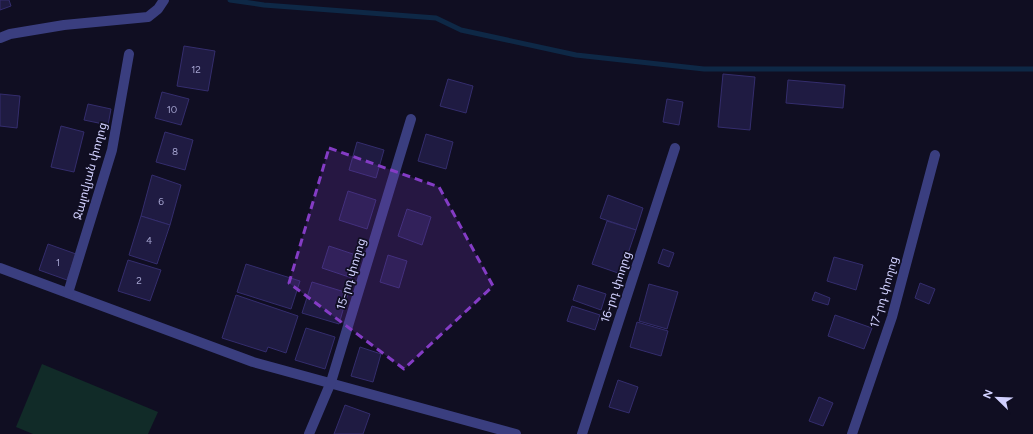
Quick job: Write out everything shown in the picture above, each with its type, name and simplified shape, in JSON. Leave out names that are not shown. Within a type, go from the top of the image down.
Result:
[{"type":"street","points":[[0,38],[10,34],[64,25],[148,17],[161,4]]},
{"type":"street","name":"Ջալովյան փողոց","points":[[68,293],[112,150],[129,54]]},
{"type":"street","name":"15-րդ փողոց","points":[[309,434],[332,382],[411,120]]},
{"type":"street","name":"16-րդ փողոց","points":[[582,434],[674,148]]},
{"type":"street","name":"17-րդ փողոց","points":[[852,434],[892,317],[935,155]]},
{"type":"street","points":[[0,268],[253,362],[332,382],[516,434]]},
{"type":"highlighted area","points":[[329,148],[439,187],[493,286],[404,369],[289,283]]},
{"type":"green space","points":[[42,364],[158,412],[148,434],[33,434],[16,427]]},
{"type":"building","points":[[0,0],[9,0],[11,6],[0,10]]},
{"type":"building","points":[[184,46],[215,51],[208,91],[177,86]]},
{"type":"building","points":[[723,74],[755,77],[750,130],[718,127]]},
{"type":"building","points":[[448,79],[473,86],[466,113],[440,106]]},
{"type":"building","points":[[788,80],[845,85],[843,108],[786,103]]},
{"type":"building","points":[[162,92],[189,99],[181,125],[155,118]]},
{"type":"building","points":[[0,94],[20,96],[17,128],[0,126]]},
{"type":"building","points":[[667,99],[683,102],[679,125],[663,122]]},
{"type":"building","points":[[88,104],[111,109],[108,125],[84,120]]},
{"type":"building","points":[[61,126],[84,132],[74,172],[51,167]]},
{"type":"building","points":[[165,132],[193,140],[185,170],[156,162]]},
{"type":"building","points":[[426,134],[453,142],[446,169],[418,161]]},
{"type":"building","points":[[357,142],[384,150],[376,178],[349,170]]},
{"type":"building","points":[[152,175],[181,185],[170,225],[141,216]]},
{"type":"building","points":[[348,191],[376,200],[367,229],[339,220]]},
{"type":"building","points":[[608,195],[643,208],[636,230],[600,218]]},
{"type":"building","points":[[407,209],[431,217],[422,245],[398,236]]},
{"type":"building","points":[[141,216],[170,225],[157,264],[129,255]]},
{"type":"building","points":[[607,221],[636,230],[621,274],[592,264]]},
{"type":"building","points":[[48,244],[76,254],[67,280],[39,270]]},
{"type":"building","points":[[329,246],[359,256],[352,278],[322,268]]},
{"type":"building","points":[[663,249],[674,253],[669,267],[658,263]]},
{"type":"building","points":[[388,255],[407,261],[399,288],[380,282]]},
{"type":"building","points":[[834,257],[863,265],[856,290],[827,281]]},
{"type":"building","points":[[128,260],[161,270],[150,301],[118,291]]},
{"type":"building","points":[[246,264],[300,281],[291,309],[237,292]]},
{"type":"building","points":[[312,282],[348,293],[339,324],[302,313]]},
{"type":"building","points":[[920,283],[935,289],[929,304],[915,298]]},
{"type":"building","points":[[649,284],[678,292],[667,329],[639,321]]},
{"type":"building","points":[[578,285],[606,294],[601,310],[573,300]]},
{"type":"building","points":[[815,292],[830,298],[828,305],[812,300]]},
{"type":"building","points":[[236,295],[298,316],[286,353],[268,347],[266,352],[222,338]]},
{"type":"building","points":[[572,306],[600,315],[595,330],[567,321]]},
{"type":"building","points":[[835,315],[872,328],[864,349],[828,336]]},
{"type":"building","points":[[637,322],[668,331],[661,356],[630,347]]},
{"type":"building","points":[[306,328],[335,337],[325,369],[295,360]]},
{"type":"building","points":[[360,347],[381,354],[373,382],[351,376]]},
{"type":"building","points":[[618,380],[638,387],[629,413],[609,407]]},
{"type":"building","points":[[819,397],[833,403],[823,426],[809,421]]},
{"type":"building","points":[[345,405],[370,414],[363,434],[334,434]]},
{"type":"waterway","points":[[230,0],[264,5],[436,18],[461,30],[576,55],[704,69],[1033,69]]}]
